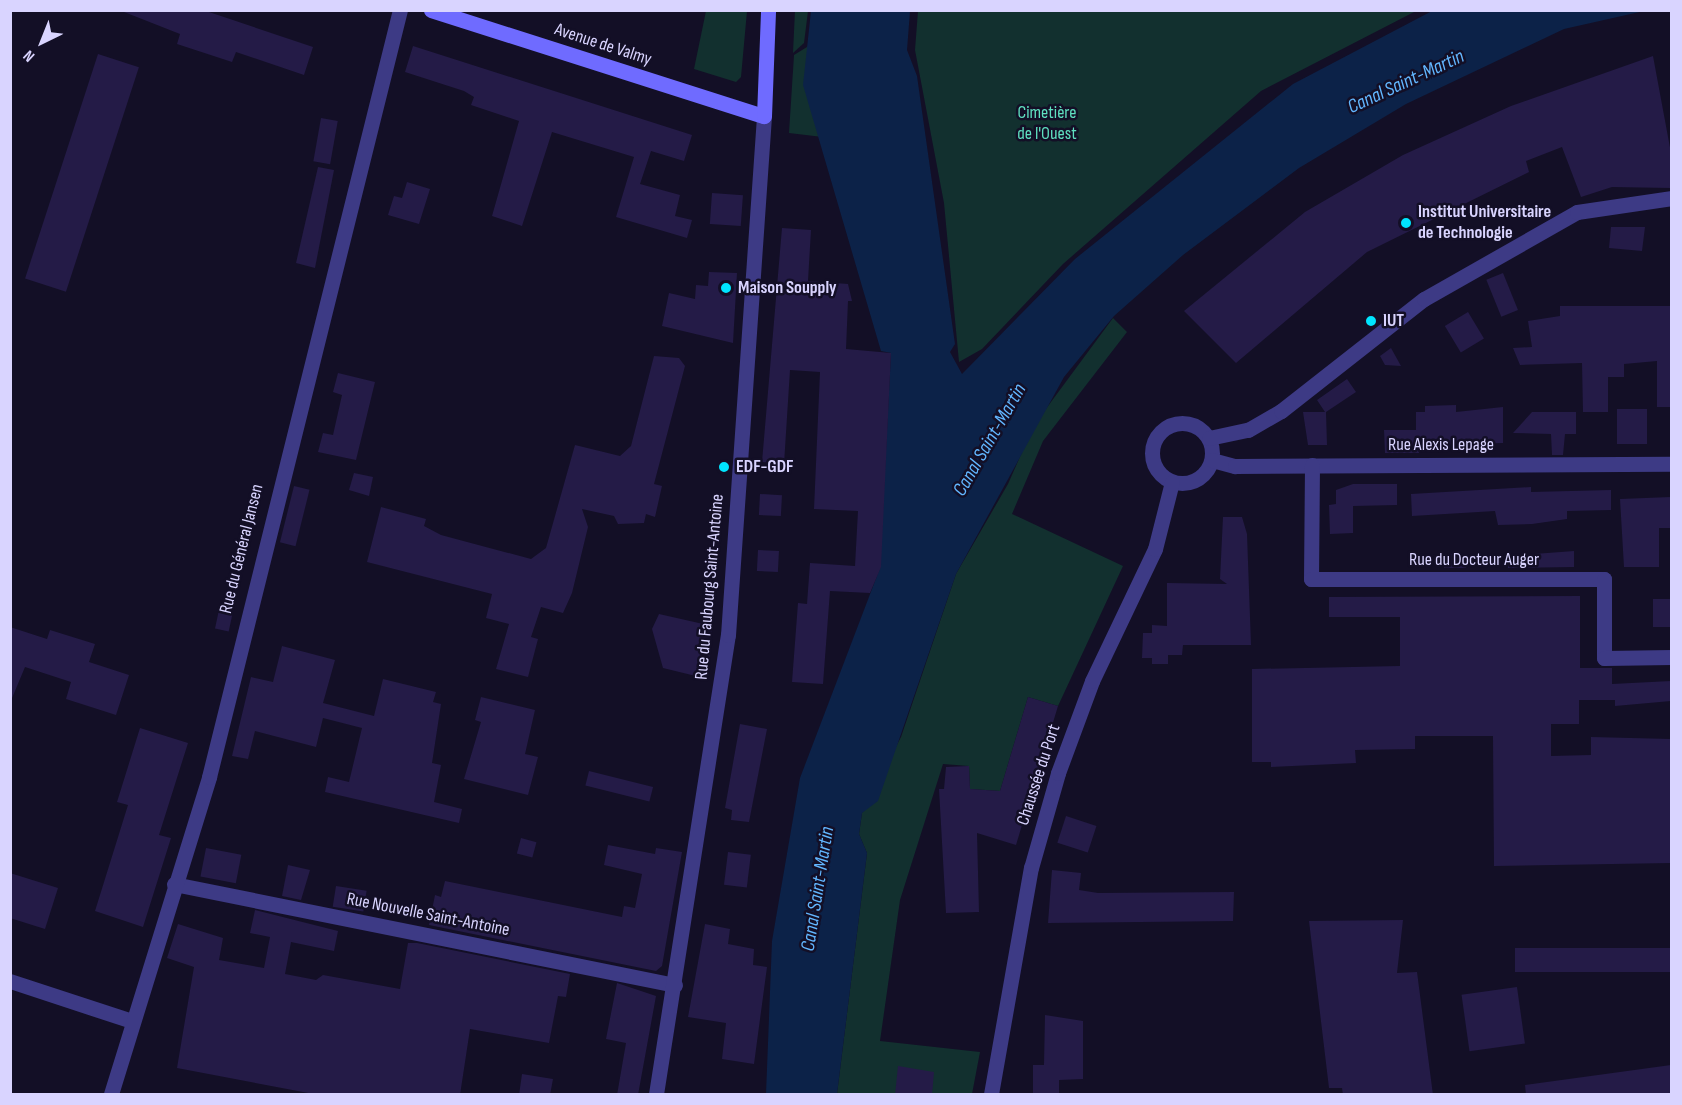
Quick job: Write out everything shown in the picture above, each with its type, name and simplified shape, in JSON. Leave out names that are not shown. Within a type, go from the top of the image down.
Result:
[{"type":"main road","name":"Avenue de Valmy","points":[[431,10],[764,116]]},
{"type":"main road","points":[[764,116],[768,10]]},
{"type":"street","name":"Rue du Général Jansen","points":[[111,1095],[174,884],[209,777],[400,10]]},
{"type":"street","name":"Rue du Faubourg Saint-Antoine","points":[[656,1095],[728,635],[764,116]]},
{"type":"street","points":[[1209,438],[1212,460],[1197,480],[1172,482],[1156,468],[1156,437],[1183,422],[1209,438],[1248,430],[1281,411],[1424,299],[1577,212],[1671,198]]},
{"type":"street","name":"Rue Alexis Lepage","points":[[1212,460],[1235,466],[1671,464]]},
{"type":"street","name":"Rue du Docteur Auger","points":[[1312,465],[1311,579],[1604,579],[1604,658],[1671,657]]},
{"type":"street","name":"Chaussée du Port","points":[[991,1095],[1031,868],[1058,773],[1092,681],[1155,549],[1172,482]]},
{"type":"street","name":"Rue Nouvelle Saint-Antoine","points":[[174,884],[675,985]]},
{"type":"street","points":[[10,981],[132,1022]]},
{"type":"green space","points":[[795,10],[808,11],[804,43],[793,53]]},
{"type":"green space","name":"Cimetière de l'Ouest","points":[[918,10],[1416,11],[1261,91],[1063,264],[982,349],[959,362],[944,203],[915,50]]},
{"type":"green space","points":[[706,11],[747,11],[741,77],[736,82],[694,69]]},
{"type":"green space","points":[[833,31],[831,138],[789,133],[794,55]]},
{"type":"green space","points":[[1113,318],[1127,332],[1043,441],[1012,514],[1123,566],[1058,706],[1028,697],[1000,791],[970,789],[969,766],[943,764],[900,900],[880,1041],[980,1052],[972,1094],[837,1094],[867,853],[859,834],[862,813],[901,737],[956,574],[1008,484],[1034,425]]},
{"type":"water","name":"Canal Saint-Martin","points":[[811,11],[910,11],[907,50],[917,76],[955,344],[950,352],[962,374],[1075,259],[1293,84],[1432,11],[1644,11],[1564,29],[1406,104],[1299,168],[1183,255],[1114,316],[1064,377],[956,574],[878,801],[862,813],[859,834],[867,853],[837,1094],[766,1094],[772,941],[800,778],[880,568],[891,353],[881,351],[803,85]]},
{"type":"building","points":[[119,10],[203,10],[313,47],[304,75],[236,52],[232,62],[177,44],[180,34]]},
{"type":"building","points":[[413,46],[692,135],[684,161],[651,151],[640,184],[680,195],[675,216],[692,220],[687,238],[616,217],[634,157],[552,132],[522,226],[492,216],[519,121],[471,105],[474,97],[464,91],[405,72]]},
{"type":"building","points":[[98,54],[139,67],[66,292],[25,278]]},
{"type":"building","points":[[1653,56],[1671,153],[1671,188],[1612,187],[1581,197],[1562,147],[1526,161],[1529,172],[1367,252],[1236,363],[1184,311],[1305,212],[1403,155],[1511,106]]},
{"type":"building","points":[[321,118],[338,121],[330,164],[313,161]]},
{"type":"building","points":[[318,167],[334,170],[315,268],[296,263]]},
{"type":"building","points":[[407,182],[430,189],[419,224],[388,215],[394,196],[402,198]]},
{"type":"building","points":[[712,193],[743,195],[741,226],[710,224]]},
{"type":"building","points":[[1611,227],[1645,227],[1642,251],[1609,248]]},
{"type":"building","points":[[782,228],[811,230],[808,281],[848,284],[852,301],[848,301],[846,349],[891,353],[881,567],[870,593],[830,591],[823,684],[792,682],[798,603],[807,604],[810,563],[855,566],[858,511],[814,509],[820,372],[790,370],[784,464],[762,462]]},
{"type":"building","points":[[709,272],[737,273],[733,343],[662,326],[669,293],[695,299],[696,285],[708,286]]},
{"type":"building","points":[[1503,273],[1518,310],[1501,317],[1486,280]]},
{"type":"building","points":[[1560,306],[1671,306],[1671,407],[1657,407],[1657,361],[1624,364],[1624,377],[1608,377],[1608,412],[1583,412],[1582,363],[1520,365],[1513,348],[1532,347],[1528,321],[1560,316]]},
{"type":"building","points":[[1468,312],[1484,339],[1461,352],[1445,326]]},
{"type":"building","points":[[1391,348],[1401,366],[1385,365],[1380,356]]},
{"type":"building","points":[[654,356],[679,358],[685,366],[654,484],[662,486],[655,517],[646,514],[644,523],[618,524],[614,516],[582,509],[588,527],[572,593],[563,613],[541,607],[531,637],[538,639],[528,677],[496,669],[509,624],[486,618],[492,594],[367,562],[381,507],[426,519],[424,526],[441,535],[531,559],[546,548],[575,445],[620,456],[631,446]]},
{"type":"building","points":[[338,373],[375,382],[356,460],[318,452],[323,433],[333,435],[342,395],[333,392]]},
{"type":"building","points":[[1347,379],[1356,392],[1326,412],[1327,445],[1308,445],[1303,412],[1325,412],[1317,400]]},
{"type":"building","points":[[1456,405],[1456,412],[1503,407],[1503,443],[1419,445],[1419,453],[1385,453],[1384,430],[1416,430],[1416,412],[1425,412],[1425,406]]},
{"type":"building","points":[[1617,409],[1647,409],[1647,444],[1617,444]]},
{"type":"building","points":[[1532,412],[1576,412],[1576,434],[1565,434],[1563,455],[1552,455],[1551,434],[1513,433]]},
{"type":"building","points":[[354,473],[373,477],[369,496],[349,490]]},
{"type":"building","points":[[1353,484],[1397,484],[1397,505],[1353,506],[1353,533],[1330,534],[1329,505],[1336,504],[1336,490]]},
{"type":"building","points":[[294,486],[310,490],[295,546],[280,542]]},
{"type":"building","points":[[1531,487],[1531,492],[1611,490],[1611,510],[1567,511],[1567,519],[1532,524],[1498,525],[1495,511],[1412,516],[1411,494]]},
{"type":"building","points":[[760,494],[782,495],[781,516],[759,515]]},
{"type":"building","points":[[1671,497],[1671,528],[1659,528],[1659,567],[1624,567],[1620,499]]},
{"type":"building","points":[[1223,517],[1242,517],[1247,534],[1251,645],[1183,645],[1182,655],[1168,655],[1168,664],[1152,664],[1152,658],[1142,658],[1143,633],[1152,633],[1152,625],[1167,626],[1167,583],[1227,584],[1220,579]]},
{"type":"building","points":[[758,550],[779,551],[778,572],[757,571]]},
{"type":"building","points":[[1574,551],[1574,567],[1508,568],[1508,556]]},
{"type":"building","points":[[1444,554],[1466,554],[1466,568],[1444,568]]},
{"type":"building","points":[[1580,596],[1580,668],[1612,668],[1612,684],[1671,681],[1671,701],[1615,706],[1615,700],[1579,700],[1579,724],[1551,724],[1551,756],[1591,755],[1591,737],[1671,739],[1671,863],[1494,866],[1493,736],[1415,736],[1415,749],[1355,750],[1356,763],[1271,767],[1271,762],[1252,762],[1252,669],[1400,666],[1400,617],[1329,617],[1329,597]]},
{"type":"building","points":[[1653,599],[1671,599],[1671,627],[1653,627]]},
{"type":"building","points":[[220,605],[234,608],[229,631],[215,628]]},
{"type":"building","points":[[659,614],[712,626],[708,679],[663,668],[652,629]]},
{"type":"building","points":[[10,627],[47,639],[50,630],[95,644],[89,662],[129,675],[116,715],[66,699],[71,682],[25,667],[10,703]]},
{"type":"building","points":[[282,646],[335,660],[323,703],[374,716],[383,679],[436,692],[433,702],[441,704],[432,763],[441,765],[434,802],[462,809],[459,823],[325,792],[328,777],[349,782],[362,728],[323,718],[316,747],[255,731],[248,759],[232,756],[251,677],[273,682]]},
{"type":"building","points":[[481,697],[535,710],[525,754],[538,757],[528,795],[464,779],[481,722],[475,720]]},
{"type":"building","points":[[1028,697],[1058,706],[1016,845],[977,833],[979,912],[946,913],[939,789],[944,789],[946,767],[969,766],[970,789],[1000,791]]},
{"type":"building","points":[[740,724],[767,729],[749,822],[731,820],[732,810],[725,808]]},
{"type":"building","points":[[140,728],[188,743],[159,835],[171,838],[143,927],[95,911],[128,805],[117,802]]},
{"type":"building","points":[[589,771],[653,787],[649,802],[585,786]]},
{"type":"building","points":[[1066,816],[1096,826],[1088,853],[1057,843]]},
{"type":"building","points":[[521,838],[536,842],[532,858],[517,853]]},
{"type":"building","points":[[608,845],[655,854],[656,848],[682,852],[662,966],[656,971],[429,925],[435,895],[441,897],[445,881],[622,917],[624,906],[635,908],[642,874],[604,865]]},
{"type":"building","points":[[206,848],[241,855],[236,883],[200,876]]},
{"type":"building","points":[[728,852],[751,855],[747,888],[724,885]]},
{"type":"building","points":[[288,865],[310,870],[301,900],[282,896]]},
{"type":"building","points":[[1052,870],[1081,873],[1079,890],[1098,893],[1234,892],[1233,921],[1048,923]]},
{"type":"building","points":[[10,873],[58,888],[45,929],[10,918]]},
{"type":"building","points":[[336,886],[367,891],[363,912],[333,907]]},
{"type":"building","points":[[255,910],[338,931],[334,951],[291,942],[285,974],[316,980],[323,975],[400,989],[408,943],[417,943],[570,974],[566,997],[558,996],[549,1043],[470,1029],[460,1095],[319,1095],[177,1068],[194,967],[167,958],[178,924],[223,938],[219,960],[264,968],[270,937],[250,933]]},
{"type":"building","points":[[1403,920],[1397,973],[1417,972],[1433,1095],[1343,1095],[1342,1088],[1329,1088],[1309,921]]},
{"type":"building","points":[[705,924],[730,929],[728,944],[754,949],[753,965],[767,967],[754,1064],[722,1059],[726,1023],[688,1017]]},
{"type":"building","points":[[1515,948],[1671,948],[1671,972],[1515,972]]},
{"type":"building","points":[[617,983],[656,996],[638,1095],[617,1095],[626,1043],[606,1039]]},
{"type":"building","points":[[1517,987],[1525,1043],[1469,1051],[1462,995]]},
{"type":"building","points":[[1045,1015],[1083,1021],[1083,1079],[1059,1080],[1059,1095],[1033,1095],[1033,1065],[1044,1065]]},
{"type":"building","points":[[1671,1065],[1671,1095],[1526,1095],[1525,1085]]},
{"type":"building","points":[[898,1066],[934,1072],[932,1095],[895,1095]]},
{"type":"building","points":[[522,1074],[553,1079],[550,1095],[519,1095]]},
{"type":"place","name":"Institut Universitaire de Technologie","points":[[1406,223]]},
{"type":"place","name":"Maison Soupply","points":[[726,288]]},
{"type":"place","name":"IUT","points":[[1371,321]]},
{"type":"place","name":"EDF-GDF","points":[[724,467]]}]
